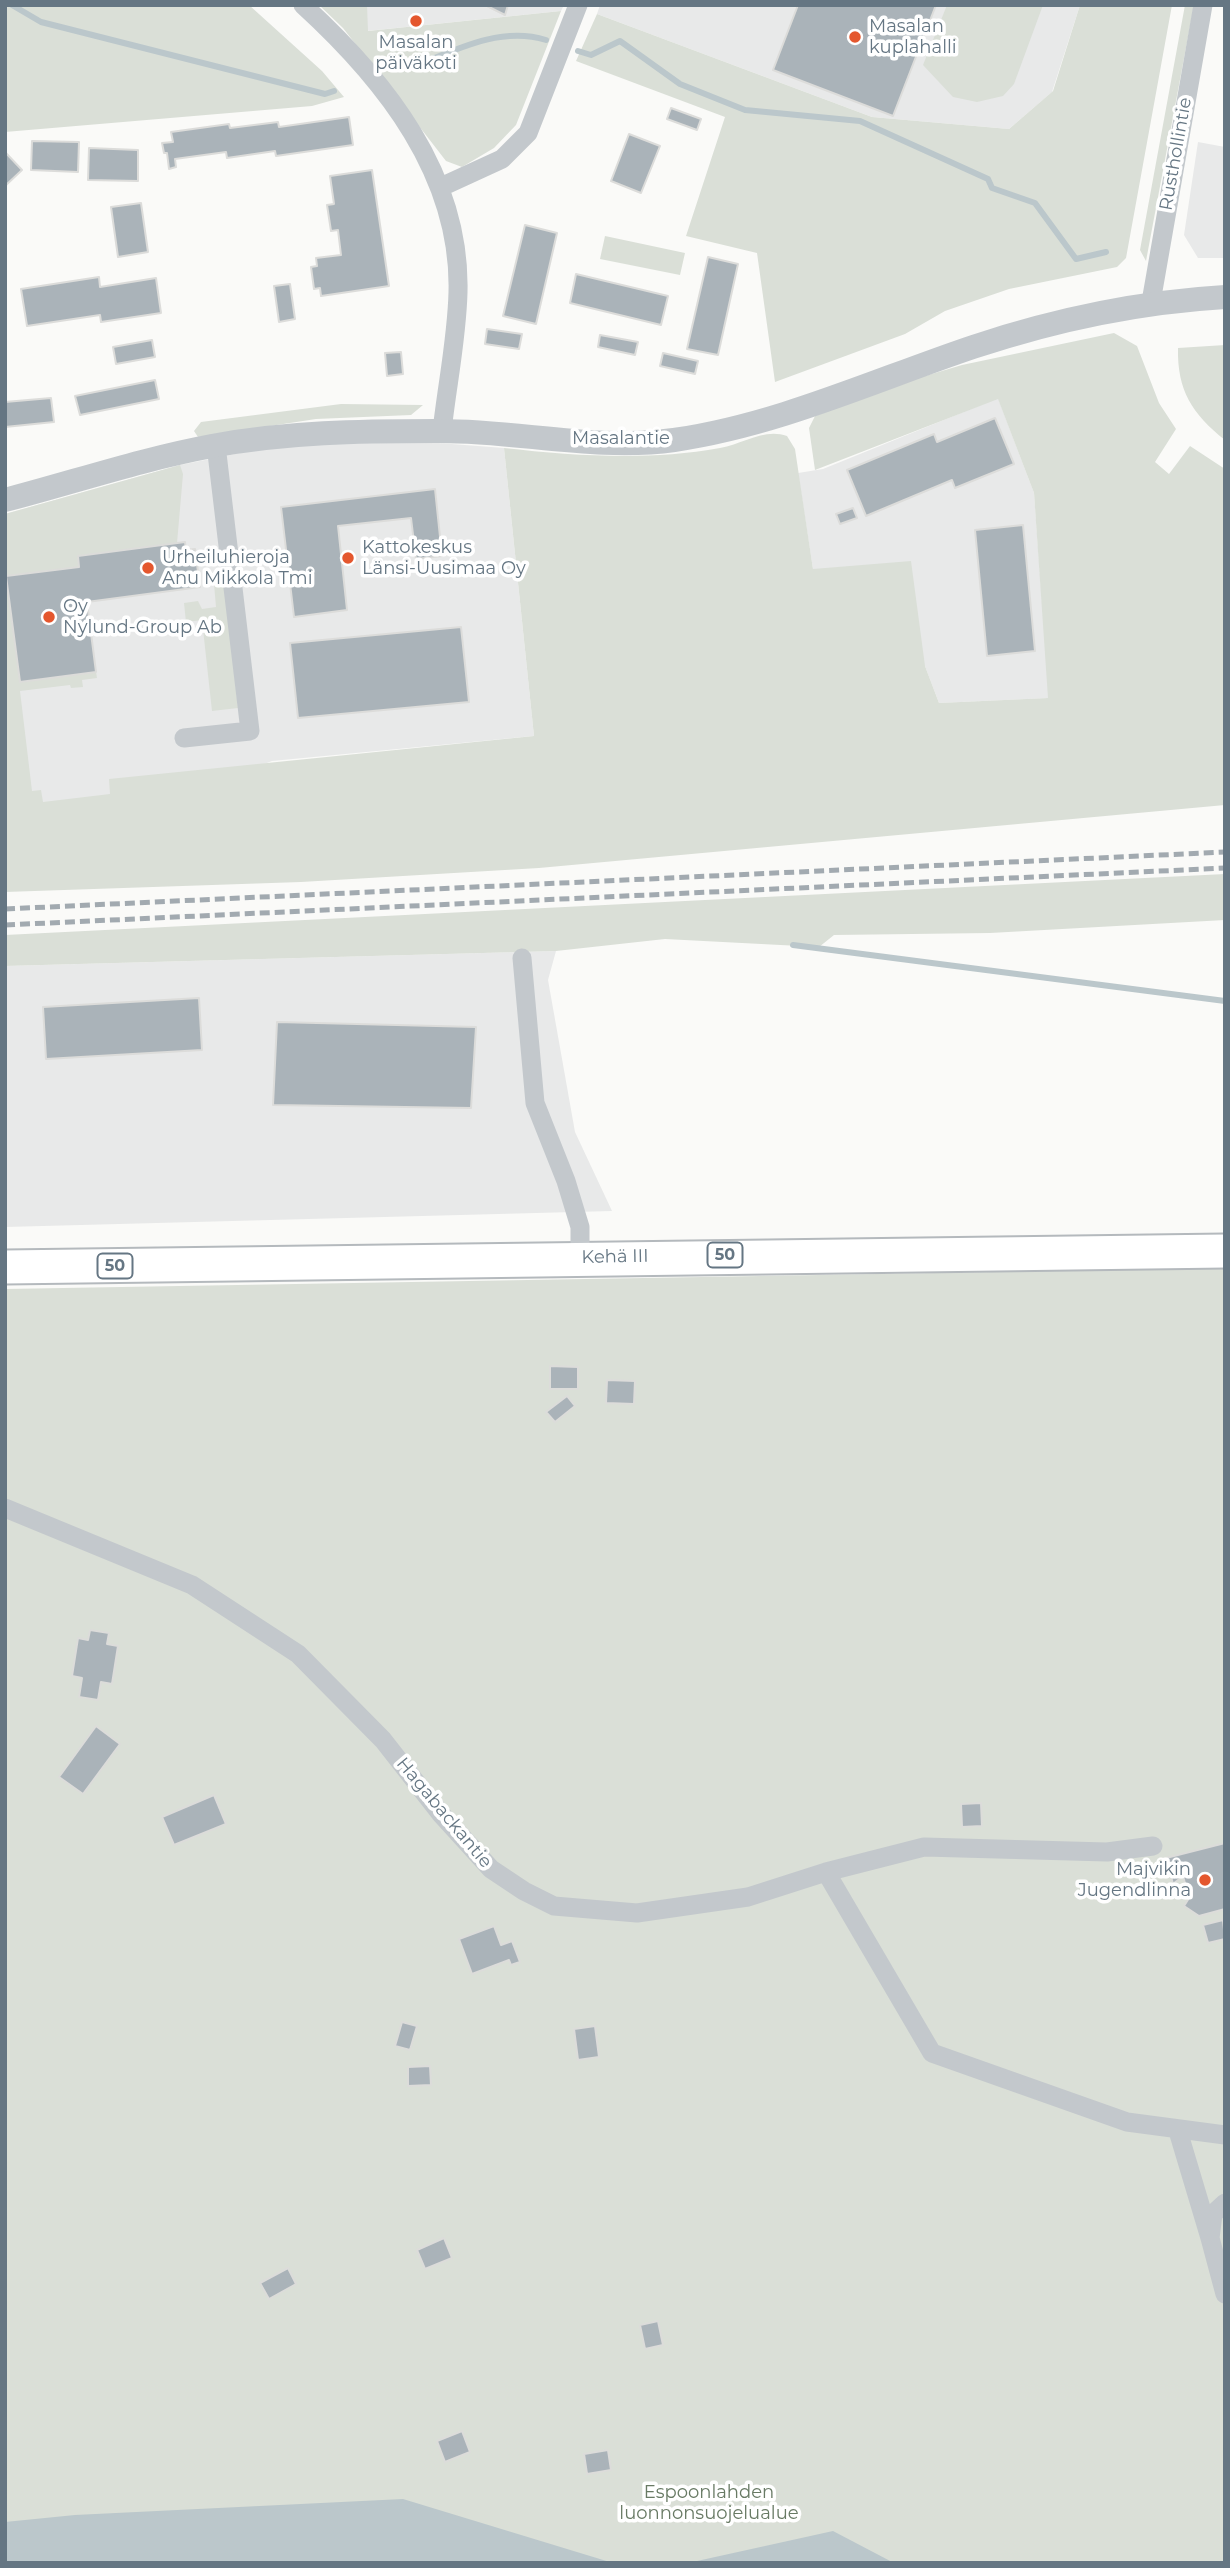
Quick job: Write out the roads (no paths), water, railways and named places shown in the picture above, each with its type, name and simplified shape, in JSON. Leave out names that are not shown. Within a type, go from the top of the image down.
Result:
[{"type":"highway","name":"Kehä III","points":[[5,1267],[1225,1251]]},
{"type":"street","points":[[303,5],[336,35],[389,97],[421,145],[441,187],[454,252],[458,292],[442,430]]},
{"type":"street","points":[[441,187],[502,159],[528,133],[578,5]]},
{"type":"street","name":"Rusthollintie","points":[[1151,302],[1203,5]]},
{"type":"street","name":"Masalantie","points":[[5,500],[216,445],[293,435],[442,430],[637,442],[716,433],[795,410],[977,346],[1151,302],[1225,297]]},
{"type":"street","points":[[184,738],[250,731],[216,445]]},
{"type":"street","points":[[522,958],[535,1103],[566,1181],[580,1227],[580,1258]]},
{"type":"street","name":"Hagabackantie","points":[[5,1508],[192,1585],[298,1654],[383,1740],[440,1813],[491,1869],[524,1891],[554,1906],[637,1913],[748,1897],[826,1872],[924,1847],[1107,1853],[1153,1846]]},
{"type":"street","points":[[826,1872],[932,2053],[1127,2122],[1178,2131],[1225,2135]]},
{"type":"street","points":[[1178,2131],[1225,2294]]},
{"type":"street","points":[[1210,2238],[1213,2214],[1225,2203]]},
{"type":"waterway","points":[[12,5],[41,22],[325,94],[334,91]]},
{"type":"waterway","points":[[413,67],[461,47],[495,38],[529,36],[546,40]]},
{"type":"waterway","points":[[578,51],[591,55],[620,41],[680,84],[745,110],[860,121],[988,179],[992,188],[1035,203],[1076,259],[1106,252]]},
{"type":"waterway","points":[[793,945],[1225,1001]]},
{"type":"railway","points":[[5,909],[1225,852]]},
{"type":"railway","points":[[5,925],[1225,868]]},
{"type":"place","name":"Masalan päiväkoti","points":[[416,21]]},
{"type":"place","name":"Masalan kuplahalli","points":[[855,37]]},
{"type":"place","name":"Kattokeskus Länsi-Uusimaa Oy","points":[[348,558]]},
{"type":"place","name":"Urheiluhieroja Anu Mikkola Tmi","points":[[148,568]]},
{"type":"place","name":"Oy Nylund-Group Ab","points":[[49,617]]},
{"type":"place","name":"Majvikin Jugendlinna","points":[[1205,1880]]},
{"type":"park label","name":"Espoonlahden luonnonsuojelualue","points":[[709,2503]]}]
